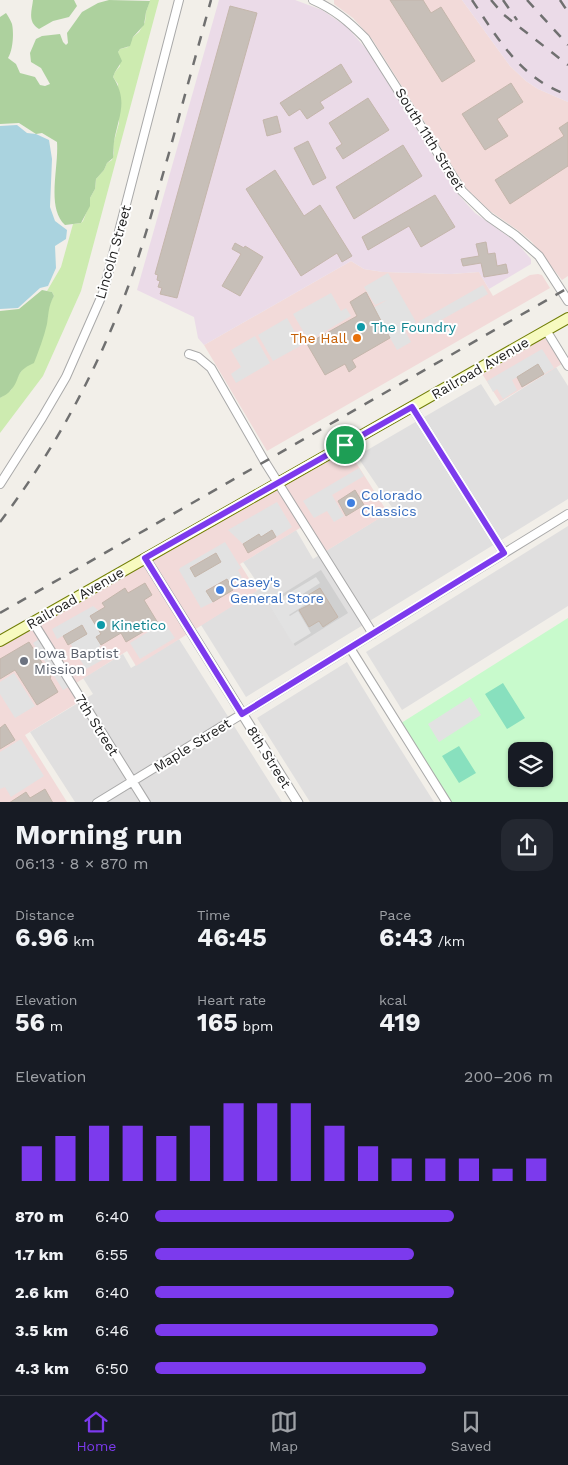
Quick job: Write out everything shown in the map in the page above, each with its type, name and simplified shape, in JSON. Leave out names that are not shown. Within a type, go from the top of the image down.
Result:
[{"type":"main road","name":"Railroad Avenue","points":[[0,641],[568,318]]},
{"type":"street","name":"Lincoln Street","points":[[0,484],[66,377],[103,293],[179,0]]},
{"type":"street","name":"South 11th Street","points":[[313,0],[337,13],[352,24],[365,38],[462,191],[482,212],[521,240],[539,256],[568,301]]},
{"type":"street","points":[[546,330],[568,366]]},
{"type":"street","points":[[190,354],[198,357],[211,368],[265,462],[373,634]]},
{"type":"street","points":[[412,407],[504,553]]},
{"type":"street","name":"Maple Street","points":[[97,802],[568,514]]},
{"type":"street","name":"8th Street","points":[[145,558],[298,802]]},
{"type":"street","name":"7th Street","points":[[33,622],[146,802]]},
{"type":"street","points":[[350,648],[445,800],[435,802]]},
{"type":"shaded area","points":[[219,0],[295,0],[322,10],[347,27],[368,51],[456,192],[475,213],[516,242],[531,259],[531,264],[489,289],[479,272],[451,274],[383,272],[364,269],[351,261],[204,345],[198,338],[194,317],[137,290]]},
{"type":"shaded area","points":[[334,0],[462,0],[510,66],[538,89],[568,102],[568,276],[562,280],[532,242],[490,211],[467,189],[372,39],[353,18],[334,4]]},
{"type":"shaded area","points":[[462,0],[568,0],[568,102],[538,89],[510,66]]},
{"type":"shaded area","points":[[351,261],[364,269],[383,272],[451,274],[479,272],[493,296],[530,275],[542,275],[550,288],[267,451],[204,345]]},
{"type":"shaded area","points":[[388,273],[416,322],[404,329],[411,342],[397,350],[373,308],[387,300],[375,305],[364,287]]},
{"type":"shaded area","points":[[483,285],[488,294],[423,330],[418,322]]},
{"type":"shaded area","points":[[331,293],[341,311],[346,308],[351,316],[309,341],[293,314]]},
{"type":"shaded area","points":[[287,318],[302,345],[273,361],[258,335]]},
{"type":"shaded area","points":[[546,330],[565,362],[500,402],[479,369]]},
{"type":"shaded area","points":[[255,336],[270,363],[236,383],[231,374],[241,367],[231,350]]},
{"type":"shaded area","points":[[542,349],[554,368],[544,374],[538,365],[512,380],[517,390],[503,399],[497,389],[493,392],[487,381]]},
{"type":"shaded area","points":[[556,367],[568,386],[568,499],[246,697],[201,625],[261,588],[243,562],[296,530],[313,559],[381,517],[393,509],[357,456],[481,384],[495,406]]},
{"type":"shaded area","points":[[345,445],[388,513],[323,553],[305,525],[240,564],[257,591],[136,666],[127,651],[73,685],[82,700],[25,735],[67,802],[0,802],[0,641]]},
{"type":"shaded area","points":[[359,468],[364,476],[332,495],[344,516],[334,522],[327,511],[314,518],[303,501]]},
{"type":"shaded area","points":[[277,502],[292,527],[276,537],[272,530],[261,537],[259,535],[243,544],[228,530]]},
{"type":"shaded area","points":[[568,526],[568,606],[402,710],[366,652]]},
{"type":"shaded area","points":[[225,542],[241,568],[238,570],[242,578],[230,584],[227,579],[206,590],[213,602],[201,608],[179,570]],"holes":[[[216,553],[221,562],[195,576],[190,567]]]},
{"type":"shaded area","points":[[321,570],[348,613],[295,646],[268,603]]},
{"type":"shaded area","points":[[316,577],[320,583],[301,595],[306,604],[289,615],[298,611],[311,633],[293,644],[269,605]]},
{"type":"shaded area","points":[[93,606],[99,611],[90,617],[101,634],[96,637],[101,645],[99,647],[106,658],[86,669],[70,643],[87,634],[83,625],[57,639],[52,629]]},
{"type":"shaded area","points":[[164,622],[175,638],[140,659],[130,643]]},
{"type":"shaded area","points":[[42,637],[72,685],[63,690],[33,643]]},
{"type":"shaded area","points":[[179,639],[282,802],[75,802],[30,732],[93,694],[83,678],[123,654],[131,668]]},
{"type":"shaded area","points":[[347,662],[434,802],[310,802],[257,718]]},
{"type":"shaded area","points":[[14,673],[35,706],[15,718],[0,694],[0,682]]},
{"type":"shaded area","points":[[470,697],[481,715],[439,742],[428,724]]},
{"type":"shaded area","points":[[21,739],[44,776],[11,797],[5,787],[0,789],[0,752]]},
{"type":"green space","points":[[33,0],[74,0],[77,6],[69,17],[53,21],[39,29],[35,26],[32,19]]},
{"type":"green space","points":[[109,0],[150,1],[144,25],[133,37],[130,46],[120,49],[118,52],[122,61],[113,77],[120,94],[121,110],[113,158],[107,163],[96,179],[95,189],[90,198],[90,206],[81,223],[65,225],[59,218],[55,198],[57,142],[42,133],[36,134],[19,123],[0,124],[0,17],[6,13],[12,24],[13,41],[8,58],[16,64],[20,73],[35,77],[40,85],[45,86],[50,84],[41,68],[31,62],[30,53],[36,39],[42,36],[60,34],[66,45],[68,43],[67,33],[82,12],[98,3]]},
{"type":"green space","points":[[150,0],[159,0],[81,291],[43,376],[0,433],[0,398],[11,390],[47,322],[48,306],[54,296],[52,292],[47,291],[61,267],[73,224],[83,221],[90,198],[95,189],[96,179],[107,163],[112,160],[114,153],[113,145],[119,123],[118,84],[113,77],[120,66],[118,52],[120,49],[128,47],[133,37],[139,32],[145,22]]},
{"type":"green space","points":[[42,290],[52,292],[54,296],[34,363],[23,369],[14,387],[0,398],[0,311],[19,309]]},
{"type":"green space","points":[[568,618],[568,802],[447,802],[398,725]]},
{"type":"green space","points":[[503,683],[525,718],[507,729],[485,694]]},
{"type":"green space","points":[[459,746],[476,773],[459,783],[442,756]]},
{"type":"water","points":[[17,125],[27,133],[36,134],[49,140],[52,159],[50,207],[55,221],[67,230],[66,239],[55,246],[56,268],[48,286],[40,288],[18,308],[0,309],[0,126]]},
{"type":"building","points":[[390,0],[423,0],[431,13],[441,7],[475,61],[442,82]]},
{"type":"building","points":[[230,6],[257,13],[177,298],[160,294],[162,288],[158,287],[160,281],[157,280],[158,275],[155,274]]},
{"type":"building","points":[[341,64],[352,82],[320,102],[324,108],[307,119],[300,109],[289,116],[280,103]]},
{"type":"building","points":[[511,83],[523,102],[497,119],[508,136],[485,150],[462,114]]},
{"type":"building","points":[[368,98],[389,130],[343,159],[336,148],[342,144],[329,123]]},
{"type":"building","points":[[277,116],[281,132],[267,136],[263,120]]},
{"type":"building","points":[[568,122],[568,166],[510,204],[495,180],[564,136],[559,128]]},
{"type":"building","points":[[308,141],[326,178],[313,185],[294,148]]},
{"type":"building","points":[[403,145],[422,176],[354,219],[336,187]]},
{"type":"building","points":[[275,170],[304,216],[320,205],[352,256],[342,262],[337,253],[301,276],[246,189]]},
{"type":"building","points":[[435,195],[455,227],[421,247],[409,226],[368,250],[362,237]]},
{"type":"building","points":[[486,242],[488,254],[495,253],[497,266],[506,264],[508,273],[484,277],[481,263],[463,266],[461,259],[479,256],[476,244]]},
{"type":"building","points":[[235,243],[244,248],[245,246],[263,257],[240,296],[222,286],[241,254],[232,249]]},
{"type":"building","name":"The Foundry","points":[[366,292],[390,338],[352,360],[356,367],[349,372],[345,364],[325,375],[307,344],[357,316],[350,302]]},
{"type":"building","points":[[538,364],[544,374],[522,387],[517,377]]},
{"type":"building","name":"Colorado Classics","points":[[355,490],[364,505],[346,516],[338,501]]},
{"type":"building","points":[[272,530],[276,537],[248,553],[243,544],[259,534],[261,537]]},
{"type":"building","points":[[216,553],[221,562],[195,577],[190,568]]},
{"type":"building","name":"Casey's General Store","points":[[227,579],[233,590],[213,602],[206,591]]},
{"type":"building","points":[[145,583],[152,595],[144,600],[158,623],[126,642],[121,633],[101,645],[96,637],[101,634],[90,616],[105,607],[102,603],[125,588],[128,593]]},
{"type":"building","points":[[320,588],[338,617],[323,627],[319,621],[309,627],[299,610],[309,605],[305,597]]},
{"type":"building","points":[[82,625],[87,634],[68,645],[63,636]]},
{"type":"building","points":[[29,642],[58,692],[37,705],[15,670],[0,679],[0,659]]},
{"type":"building","points":[[5,724],[15,740],[0,749],[0,728]]},
{"type":"building","points":[[45,789],[52,802],[11,802],[26,792],[30,798]]},
{"type":"railway","points":[[0,522],[56,439],[88,380],[116,318],[150,220],[211,0]]},
{"type":"railway","points":[[472,0],[501,43],[524,68],[551,88],[568,95]]},
{"type":"railway","points":[[491,0],[504,15],[568,65]]},
{"type":"railway","points":[[503,0],[517,20]]},
{"type":"railway","points":[[527,0],[568,45]]},
{"type":"railway","points":[[560,0],[568,12]]},
{"type":"railway","points":[[0,613],[568,288]]},
{"type":"place","name":"The Foundry","points":[[361,327]]},
{"type":"place","name":"The Hall","points":[[357,338]]},
{"type":"place","name":"Colorado Classics","points":[[351,503]]},
{"type":"place","name":"Casey's General Store","points":[[220,590]]},
{"type":"place","name":"Kinetico","points":[[101,625]]},
{"type":"place","name":"Iowa Baptist Mission","points":[[24,661]]},
{"type":"route","points":[[412,407],[504,553],[242,714],[145,558],[345,445],[412,407]]}]
